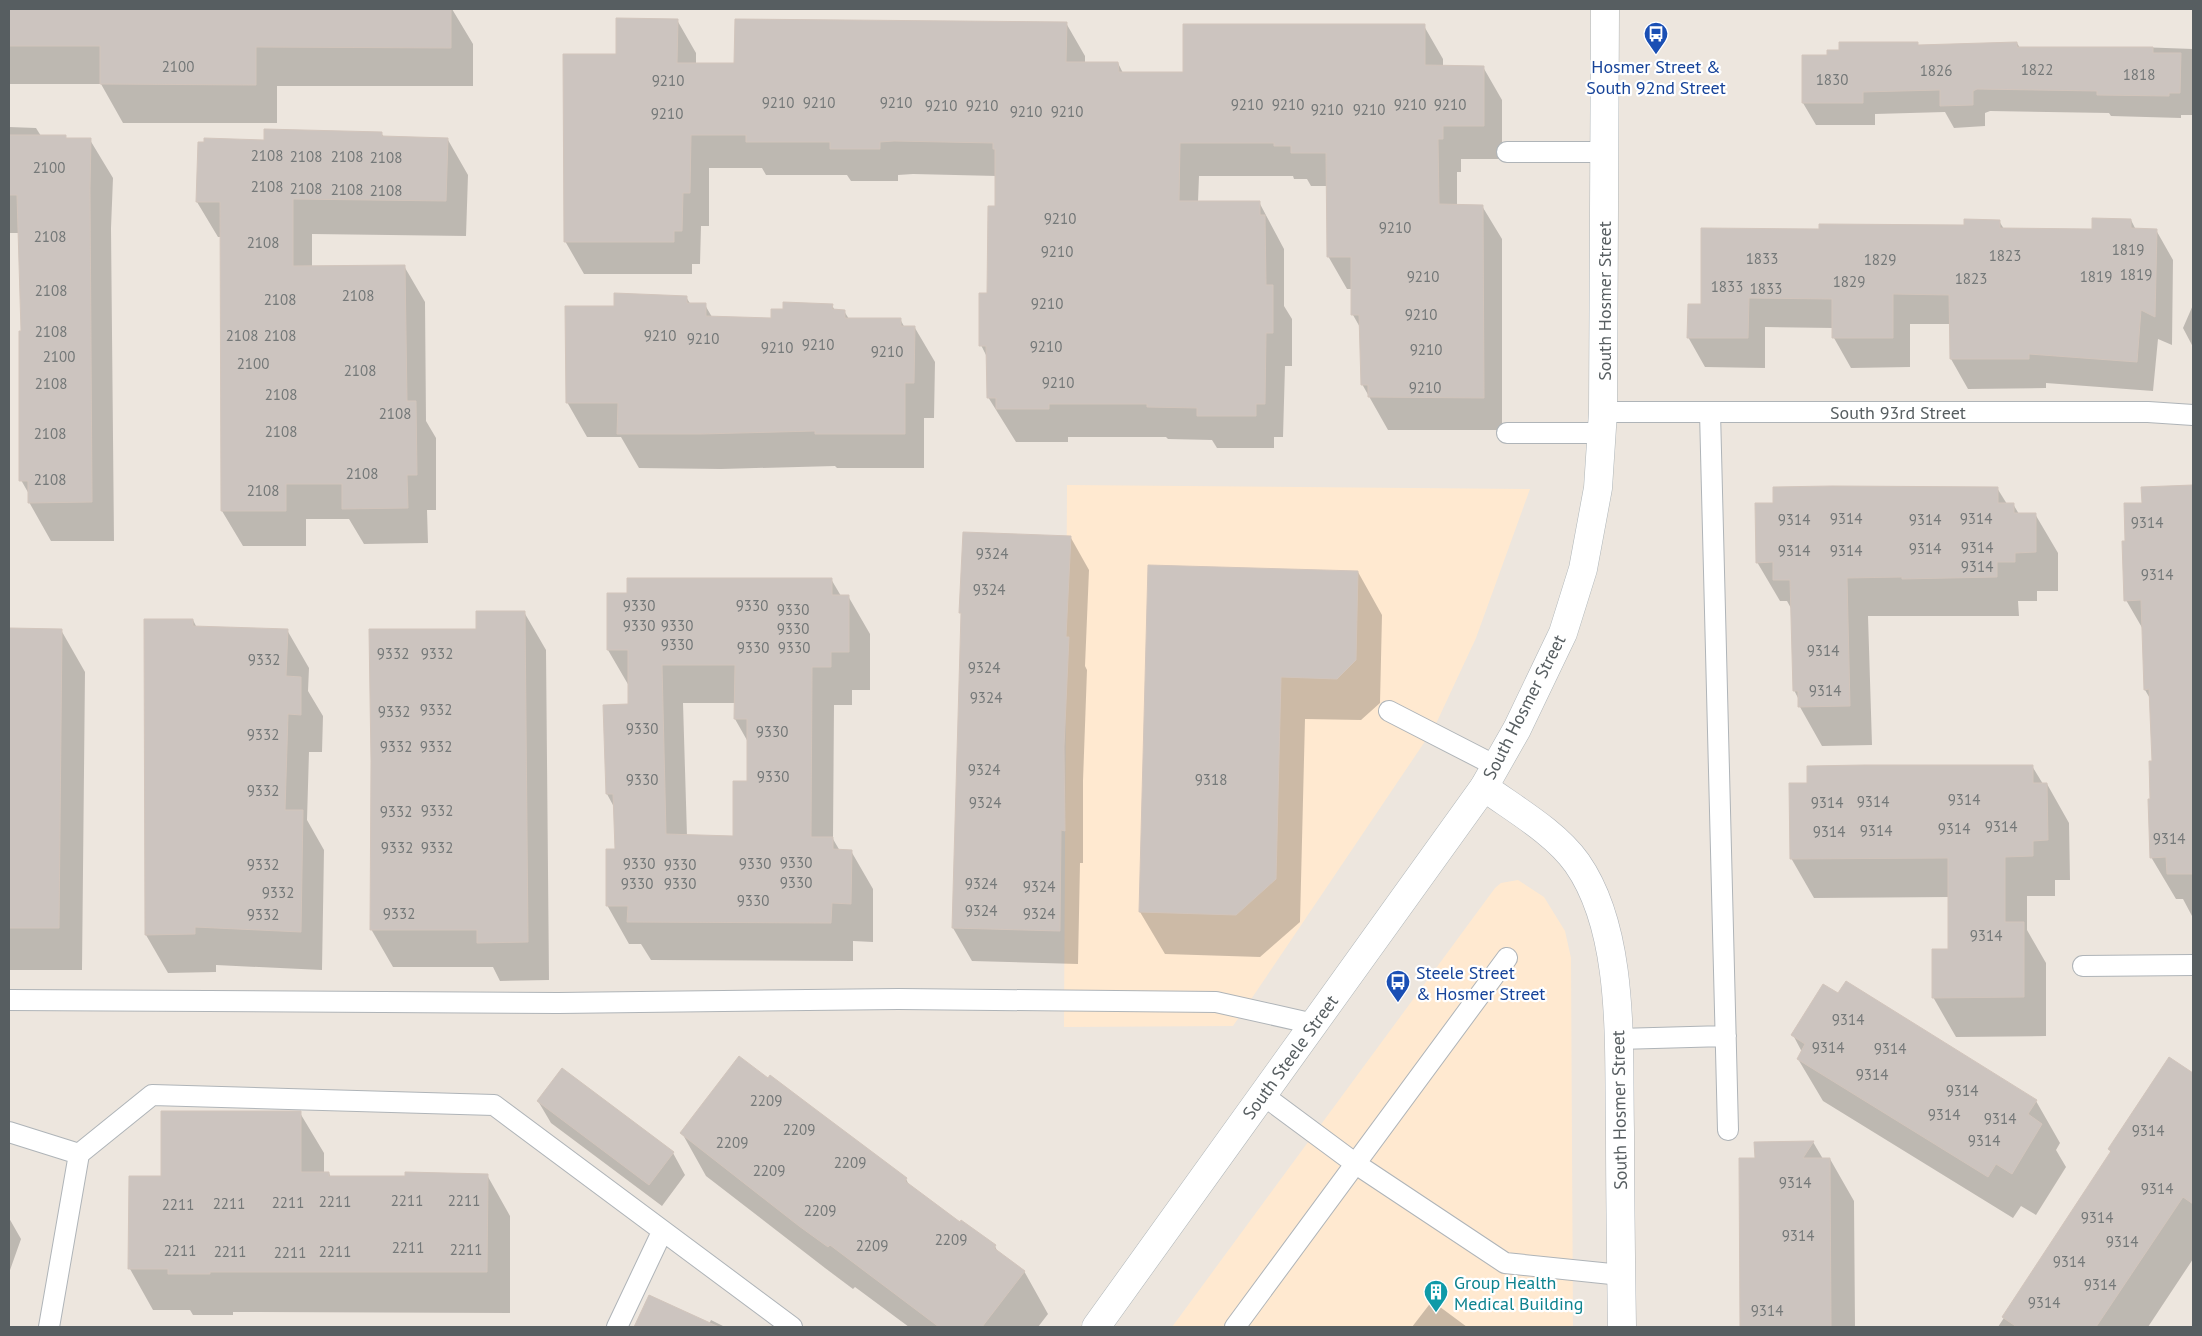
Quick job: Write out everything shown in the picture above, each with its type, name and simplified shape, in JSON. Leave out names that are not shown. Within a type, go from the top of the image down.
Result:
[{"type":"main road","name":"South Hosmer Street","points":[[1605,9],[1602,423],[1598,488],[1583,569],[1563,633],[1517,729],[1490,777],[1576,861],[1591,886],[1608,937],[1613,972],[1618,1039],[1622,1327]]},
{"type":"main road","name":"South Steele Street","points":[[1096,1327],[1490,777]]},
{"type":"lane","points":[[1507,152],[1604,152]]},
{"type":"lane","points":[[1710,412],[1728,1130]]},
{"type":"lane","name":"South 93rd Street","points":[[1507,433],[1710,412],[2148,412],[2193,415]]},
{"type":"lane","points":[[1389,711],[1490,777]]},
{"type":"lane","points":[[1235,1327],[1506,958]]},
{"type":"lane","points":[[2083,966],[2193,965]]},
{"type":"lane","points":[[9,1000],[558,1003],[900,999],[1216,1002],[1314,1024]]},
{"type":"lane","points":[[1618,1039],[1726,1036]]},
{"type":"lane","points":[[49,1327],[79,1154],[152,1095],[494,1106],[792,1327]]},
{"type":"lane","points":[[1263,1095],[1356,1164],[1504,1263],[1621,1275]]},
{"type":"lane","points":[[9,1132],[79,1154]]},
{"type":"lane","points":[[617,1327],[662,1232]]},
{"type":"shaded area","points":[[1067,485],[1530,489],[1476,638],[1434,728],[1233,1026],[1064,1027]]},
{"type":"shaded area","points":[[1518,880],[1544,897],[1565,931],[1571,958],[1573,1327],[1172,1327],[1495,888],[1501,883]]},
{"type":"building","points":[[9,9],[451,9],[451,48],[256,47],[256,85],[100,84],[100,46],[9,46]]},
{"type":"building","points":[[616,18],[678,19],[677,63],[734,63],[735,19],[1067,22],[1066,62],[1118,62],[1119,72],[1183,72],[1183,24],[1425,24],[1425,65],[1484,66],[1484,126],[1443,126],[1443,139],[1438,139],[1439,204],[1483,205],[1484,398],[1368,397],[1368,385],[1361,385],[1359,315],[1351,315],[1351,257],[1327,257],[1326,153],[1291,153],[1291,146],[1274,146],[1274,143],[1180,143],[1179,201],[1260,201],[1260,215],[1265,215],[1266,285],[1273,285],[1273,333],[1266,333],[1265,404],[1256,404],[1256,416],[1197,416],[1197,408],[1147,407],[1147,404],[1049,404],[1049,409],[996,409],[996,398],[987,398],[986,346],[979,346],[979,293],[987,293],[988,206],[995,206],[995,149],[993,149],[993,143],[894,141],[880,142],[880,149],[830,149],[830,142],[746,142],[746,135],[691,135],[690,193],[683,193],[682,231],[674,231],[674,242],[564,242],[563,54],[616,54]]},
{"type":"building","points":[[1839,42],[1918,42],[1918,45],[2017,42],[2017,47],[2153,47],[2153,53],[2181,53],[2180,93],[2169,93],[2169,96],[2097,95],[2097,91],[1977,89],[1973,91],[1973,105],[1940,106],[1940,90],[1863,92],[1863,103],[1802,103],[1802,55],[1827,55],[1827,50],[1839,50]]},
{"type":"building","points":[[264,129],[382,132],[382,136],[448,138],[446,201],[293,199],[293,266],[405,265],[407,401],[416,401],[417,475],[407,475],[408,508],[342,509],[342,484],[286,484],[286,511],[221,511],[220,202],[196,202],[198,142],[204,142],[204,138],[264,140]]},
{"type":"building","points":[[9,135],[66,135],[66,138],[91,138],[92,502],[28,503],[28,481],[19,481],[19,331],[21,331],[17,195],[9,195]]},
{"type":"building","points":[[2092,218],[2131,219],[2131,228],[2157,229],[2155,317],[2141,310],[2137,362],[2029,354],[2029,359],[1950,359],[1949,295],[1893,294],[1893,338],[1832,338],[1832,299],[1749,298],[1748,338],[1687,338],[1688,304],[1701,304],[1701,228],[1819,229],[1819,224],[1964,225],[1964,219],[2000,220],[2000,228],[2092,229]]},
{"type":"building","points":[[614,293],[687,296],[687,303],[706,303],[706,316],[771,318],[771,309],[783,309],[783,302],[833,304],[832,309],[845,310],[845,318],[901,318],[901,326],[915,326],[914,383],[905,383],[905,434],[815,434],[815,431],[617,434],[618,403],[566,403],[565,306],[614,306]]},
{"type":"building","points":[[2193,485],[2193,874],[2167,874],[2166,857],[2150,858],[2148,799],[2150,799],[2149,761],[2152,761],[2149,689],[2144,690],[2141,600],[2124,601],[2122,541],[2125,541],[2124,503],[2142,503],[2141,487]]},
{"type":"building","points":[[1773,487],[1998,487],[1998,503],[2014,503],[2014,513],[2036,513],[2036,552],[2015,553],[2015,562],[1997,562],[1997,577],[1847,578],[1850,706],[1798,707],[1798,691],[1793,691],[1790,580],[1773,580],[1773,562],[1756,563],[1755,503],[1773,503]]},
{"type":"building","points":[[963,532],[1071,536],[1066,637],[1069,637],[1064,747],[1065,831],[1061,830],[1060,931],[952,928],[961,613],[959,613]]},
{"type":"building","points":[[1148,565],[1358,571],[1356,660],[1337,679],[1281,677],[1276,879],[1236,915],[1139,912]]},
{"type":"building","points":[[627,578],[832,578],[832,595],[849,595],[849,652],[831,652],[831,667],[812,667],[811,837],[833,837],[833,849],[852,850],[851,904],[832,903],[831,923],[627,922],[628,906],[606,906],[606,849],[615,849],[613,794],[606,794],[603,705],[628,704],[628,650],[607,650],[607,593],[627,593]],"holes":[[[662,665],[735,665],[734,719],[747,719],[747,781],[733,781],[733,836],[666,834]]]},
{"type":"building","points":[[476,611],[525,611],[528,942],[477,943],[477,930],[370,930],[371,761],[369,629],[476,629]]},
{"type":"building","points":[[144,619],[193,619],[193,626],[288,629],[286,676],[301,677],[301,715],[288,714],[285,810],[303,810],[301,932],[195,927],[195,934],[145,935]]},
{"type":"building","points":[[9,628],[62,629],[59,928],[9,928]]},
{"type":"building","points":[[2033,765],[2033,783],[2047,783],[2048,840],[2033,841],[2033,856],[2005,857],[2005,922],[2024,922],[2024,997],[1932,998],[1932,949],[1948,949],[1948,858],[1790,859],[1789,783],[1807,783],[1807,766]]},
{"type":"building","points":[[1846,981],[2037,1100],[2028,1114],[2042,1124],[2012,1174],[1996,1164],[1988,1177],[1797,1059],[1805,1044],[1791,1035],[1823,984],[1838,993]]},
{"type":"building","points":[[739,1056],[768,1078],[770,1075],[907,1178],[905,1181],[960,1222],[961,1220],[996,1245],[994,1248],[1025,1271],[982,1327],[939,1327],[830,1245],[828,1247],[799,1226],[680,1133]]},
{"type":"building","points":[[2169,1057],[2193,1073],[2193,1204],[2183,1197],[2096,1327],[2017,1327],[2002,1317],[2111,1151],[2108,1149]]},
{"type":"building","points":[[562,1068],[674,1152],[649,1185],[537,1101]]},
{"type":"building","points":[[161,1111],[301,1111],[301,1172],[329,1172],[329,1176],[405,1176],[405,1172],[488,1174],[487,1272],[210,1272],[210,1274],[168,1274],[168,1269],[128,1269],[129,1176],[161,1176]]},
{"type":"building","points":[[1814,1141],[1803,1158],[1830,1158],[1831,1327],[1740,1327],[1739,1158],[1755,1158],[1754,1142]]},
{"type":"building","points":[[649,1295],[719,1327],[634,1327]]},
{"type":"place","name":"Hosmer Street & South 92nd Street","points":[[1656,55]]},
{"type":"place","name":"Steele Street & Hosmer Street","points":[[1398,1003]]},
{"type":"place","name":"Group Health Medical Building","points":[[1436,1313]]}]
